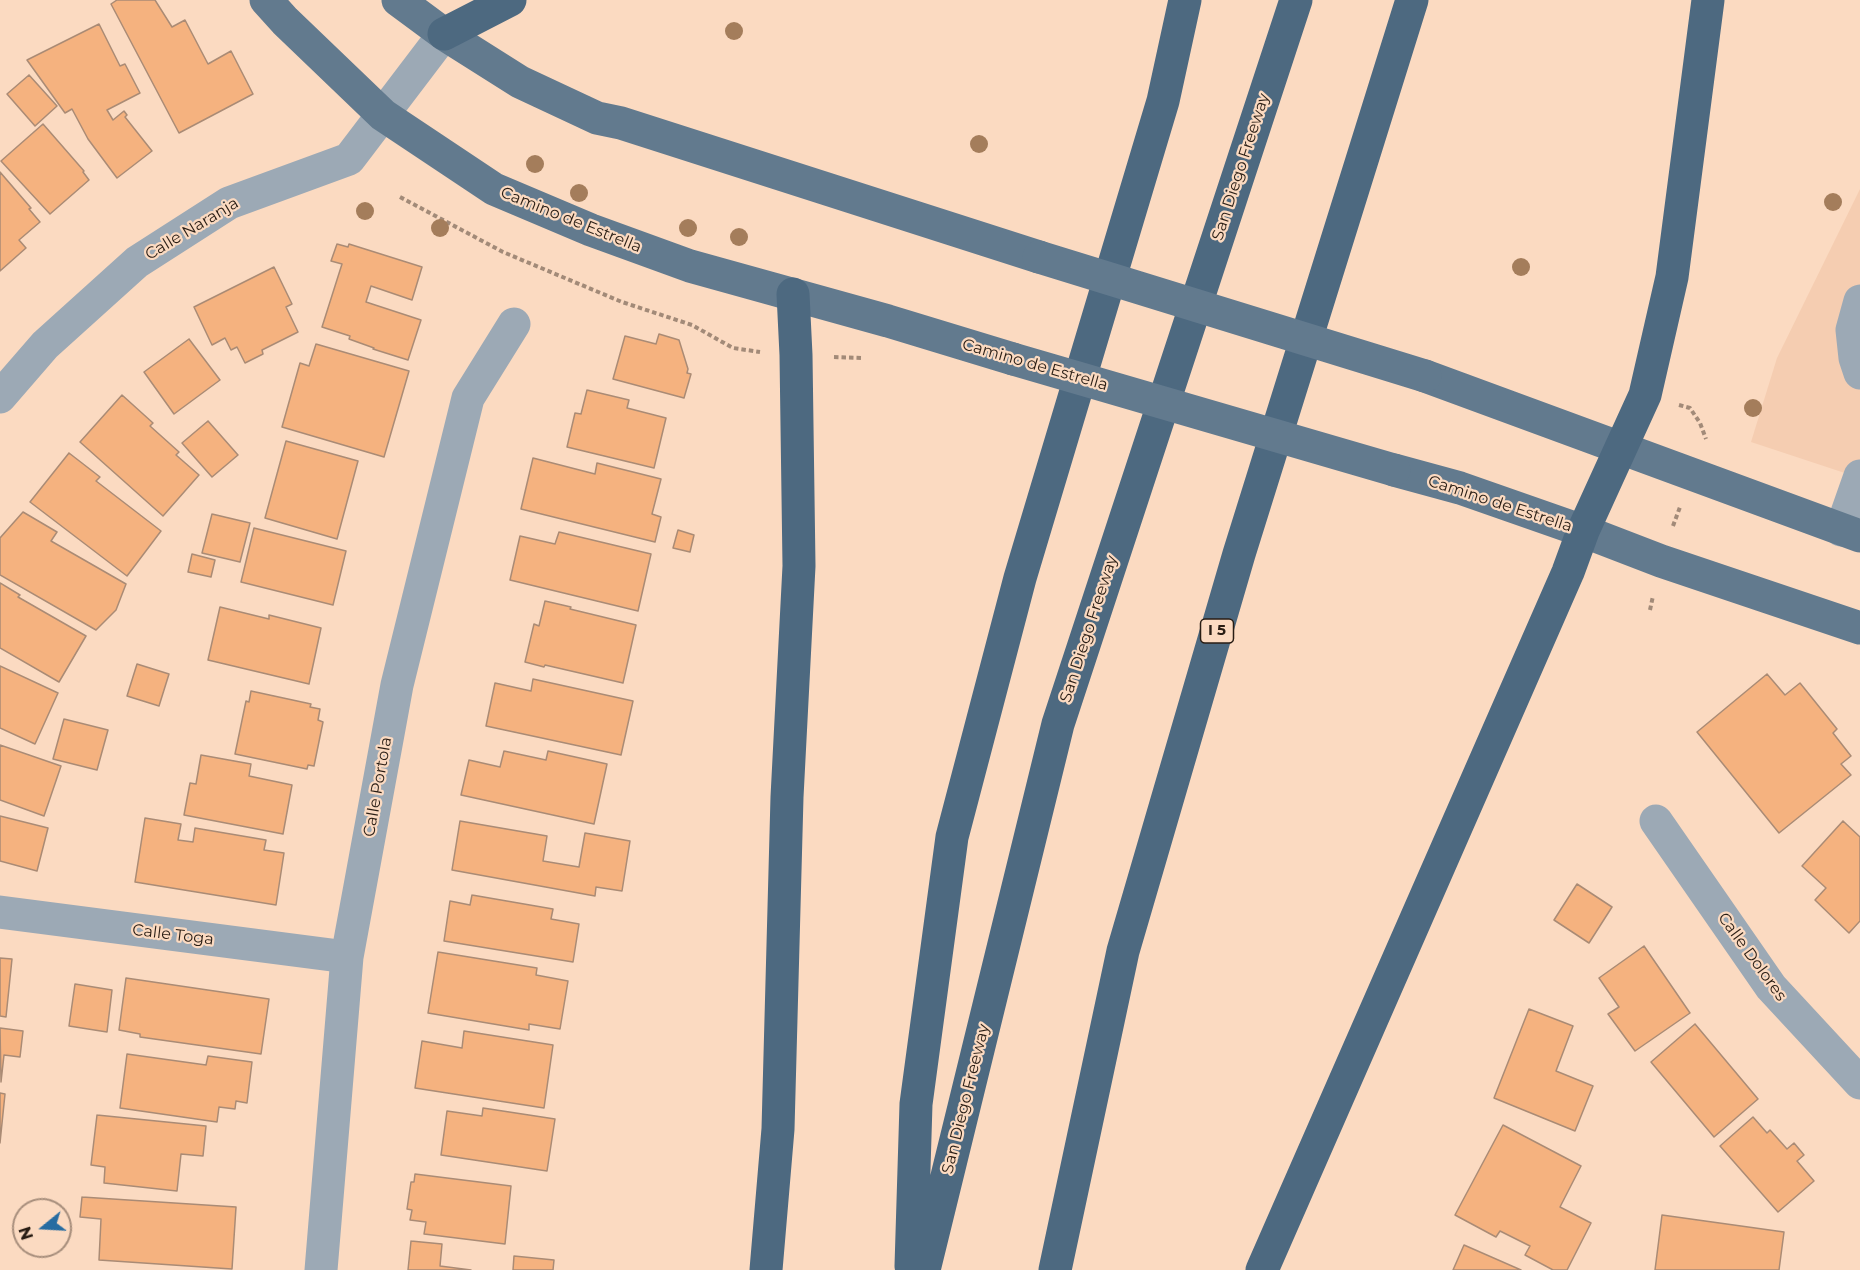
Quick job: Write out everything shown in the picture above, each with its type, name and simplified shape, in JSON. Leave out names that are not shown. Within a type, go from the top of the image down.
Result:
[{"type":"highway","points":[[444,34],[452,0]]},
{"type":"highway","points":[[444,34],[510,0]]},
{"type":"highway","points":[[910,1270],[916,1104],[952,837],[1020,578],[1163,100],[1185,0]]},
{"type":"highway","name":"San Diego Freeway","points":[[924,1270],[1058,724],[1296,0]]},
{"type":"highway","name":"I 5","points":[[1055,1270],[1123,951],[1239,554],[1412,0]]},
{"type":"highway","points":[[1262,1270],[1568,572],[1583,531],[1645,395],[1672,277],[1708,0]]},
{"type":"highway","points":[[765,1270],[778,1129],[787,797],[799,566],[793,294]]},
{"type":"main road","name":"Camino de Estrella","points":[[266,0],[382,115],[494,189],[591,231],[679,262],[1460,488],[1661,561],[1860,628]]},
{"type":"main road","points":[[398,0],[444,34],[520,82],[597,118],[632,127],[1039,257],[1425,376],[1850,533]]},
{"type":"street","name":"Calle Naranja","points":[[0,397],[45,345],[136,262],[229,203],[350,159],[444,34]]},
{"type":"street","points":[[1860,301],[1852,330],[1855,358],[1860,373]]},
{"type":"street","name":"Calle Portola","points":[[321,1270],[347,957],[397,685],[468,398],[514,324]]},
{"type":"street","points":[[1850,533],[1860,476]]},
{"type":"street","name":"Calle Dolores","points":[[1656,821],[1771,987],[1860,1083]]},
{"type":"street","name":"Calle Toga","points":[[0,912],[347,957]]},
{"type":"path","points":[[400,197],[503,252],[622,302],[692,325],[733,348],[796,355],[863,358]]},
{"type":"shaded area","points":[[1860,189],[1860,478],[1751,442],[1777,358]]},
{"type":"building","points":[[117,0],[155,0],[172,27],[185,20],[208,64],[231,51],[253,94],[179,133],[111,4]]},
{"type":"building","points":[[99,24],[120,66],[125,64],[140,93],[107,110],[113,120],[124,111],[127,115],[125,117],[152,151],[117,178],[88,139],[72,109],[65,113],[27,60]]},
{"type":"building","points":[[29,75],[57,106],[35,126],[7,94]]},
{"type":"building","points":[[43,124],[84,171],[89,180],[50,214],[1,161]]},
{"type":"building","points":[[0,172],[40,222],[19,240],[26,248],[0,271]]},
{"type":"building","points":[[337,244],[348,247],[349,244],[422,267],[412,300],[371,286],[366,302],[421,320],[408,360],[373,349],[349,339],[350,336],[322,327],[342,264],[331,261]]},
{"type":"building","points":[[274,267],[292,304],[286,307],[298,332],[262,350],[263,354],[245,363],[237,347],[231,350],[225,338],[212,345],[194,307]]},
{"type":"building","points":[[659,334],[679,340],[688,369],[687,373],[691,374],[684,398],[613,379],[625,336],[656,344]]},
{"type":"building","points":[[189,339],[220,380],[174,414],[144,372]]},
{"type":"building","points":[[316,344],[409,371],[384,457],[282,427],[300,363],[309,366]]},
{"type":"building","points":[[587,390],[629,400],[627,408],[666,418],[654,468],[567,447],[575,413],[581,414]]},
{"type":"building","points":[[122,395],[153,423],[150,426],[179,452],[176,455],[199,475],[163,516],[80,442]]},
{"type":"building","points":[[208,421],[238,455],[212,477],[182,443]]},
{"type":"building","points":[[286,441],[358,461],[337,539],[265,518]]},
{"type":"building","points":[[69,453],[100,477],[96,481],[161,531],[127,576],[30,502]]},
{"type":"building","points":[[533,458],[595,474],[597,463],[661,479],[652,514],[661,517],[655,542],[521,509]]},
{"type":"building","points":[[23,512],[57,532],[51,541],[126,584],[116,610],[96,630],[0,575],[0,538]]},
{"type":"building","points":[[212,514],[250,523],[240,562],[202,553]]},
{"type":"building","points":[[254,528],[346,551],[333,605],[241,582]]},
{"type":"building","points":[[678,530],[694,535],[690,552],[673,548]]},
{"type":"building","points":[[559,532],[651,554],[638,611],[510,580],[520,536],[555,544]]},
{"type":"building","points":[[192,554],[215,560],[211,577],[188,572]]},
{"type":"building","points":[[0,583],[20,595],[18,597],[86,636],[59,682],[0,648]]},
{"type":"building","points":[[545,601],[636,625],[623,683],[525,662],[534,624],[539,626]]},
{"type":"building","points":[[220,607],[269,619],[269,615],[321,628],[309,684],[208,660]]},
{"type":"building","points":[[137,664],[169,674],[159,706],[127,696]]},
{"type":"building","points":[[0,666],[58,693],[35,744],[0,728]]},
{"type":"building","points":[[1767,674],[1785,695],[1800,683],[1837,729],[1833,733],[1851,756],[1841,764],[1851,775],[1779,833],[1697,732]]},
{"type":"building","points":[[533,679],[633,701],[621,755],[486,726],[495,683],[531,691]]},
{"type":"building","points":[[251,691],[311,704],[310,707],[320,709],[318,720],[323,722],[314,766],[308,765],[307,769],[235,754],[246,701],[249,702]]},
{"type":"building","points":[[64,719],[108,730],[97,770],[53,759]]},
{"type":"building","points":[[0,745],[61,766],[44,816],[0,800]]},
{"type":"building","points":[[504,751],[546,760],[548,751],[607,764],[594,824],[461,795],[469,760],[500,767]]},
{"type":"building","points":[[201,755],[251,764],[249,776],[292,785],[283,834],[184,815],[190,783],[196,784]]},
{"type":"building","points":[[0,816],[48,828],[37,871],[0,861]]},
{"type":"building","points":[[145,818],[181,824],[178,840],[193,842],[195,828],[266,840],[264,850],[284,853],[276,905],[135,882]]},
{"type":"building","points":[[460,821],[547,836],[543,861],[579,867],[585,833],[630,841],[622,891],[596,887],[595,896],[452,870]]},
{"type":"building","points":[[1843,821],[1860,837],[1860,921],[1849,933],[1815,900],[1826,888],[1802,866]]},
{"type":"building","points":[[1577,884],[1612,907],[1589,943],[1554,920]]},
{"type":"building","points":[[472,895],[553,909],[551,919],[579,924],[573,962],[444,941],[450,901],[470,905]]},
{"type":"building","points":[[1644,946],[1690,1013],[1635,1051],[1608,1014],[1619,1007],[1599,978]]},
{"type":"building","points":[[438,952],[537,968],[536,975],[568,981],[560,1029],[529,1024],[529,1030],[428,1013]]},
{"type":"building","points":[[0,958],[12,959],[6,1017],[0,1016]]},
{"type":"building","points":[[126,978],[269,999],[261,1054],[140,1037],[140,1034],[119,1030]]},
{"type":"building","points":[[75,984],[112,990],[107,1032],[69,1026]]},
{"type":"building","points":[[1529,1009],[1573,1026],[1556,1071],[1593,1086],[1575,1131],[1494,1098]]},
{"type":"building","points":[[1695,1024],[1758,1099],[1714,1137],[1651,1062]]},
{"type":"building","points":[[0,1028],[23,1031],[20,1057],[4,1055],[1,1082]]},
{"type":"building","points":[[464,1031],[553,1045],[544,1108],[415,1088],[422,1041],[462,1048]]},
{"type":"building","points":[[127,1054],[206,1065],[208,1056],[252,1062],[247,1103],[236,1101],[235,1109],[219,1107],[217,1122],[120,1108]]},
{"type":"building","points":[[0,1093],[5,1094],[0,1143]]},
{"type":"building","points":[[483,1108],[555,1119],[547,1171],[441,1155],[447,1111],[482,1116]]},
{"type":"building","points":[[97,1115],[206,1126],[203,1156],[181,1154],[177,1191],[104,1183],[105,1167],[91,1165]]},
{"type":"building","points":[[1753,1117],[1767,1133],[1770,1130],[1787,1149],[1794,1143],[1804,1155],[1797,1161],[1814,1181],[1778,1212],[1720,1146]]},
{"type":"building","points":[[1503,1125],[1581,1166],[1560,1207],[1591,1223],[1567,1270],[1553,1270],[1525,1255],[1530,1246],[1500,1231],[1496,1237],[1455,1215]]},
{"type":"building","points":[[415,1174],[511,1186],[505,1244],[424,1234],[426,1222],[410,1220],[412,1210],[407,1209],[411,1182],[414,1182]]},
{"type":"building","points":[[82,1197],[236,1207],[232,1269],[99,1260],[101,1219],[80,1217]]},
{"type":"building","points":[[1662,1215],[1784,1232],[1779,1270],[1655,1270]]},
{"type":"building","points":[[411,1241],[442,1244],[440,1266],[471,1270],[408,1270]]},
{"type":"building","points":[[1464,1245],[1521,1270],[1453,1270]]},
{"type":"building","points":[[514,1256],[554,1260],[553,1270],[513,1270]]}]
